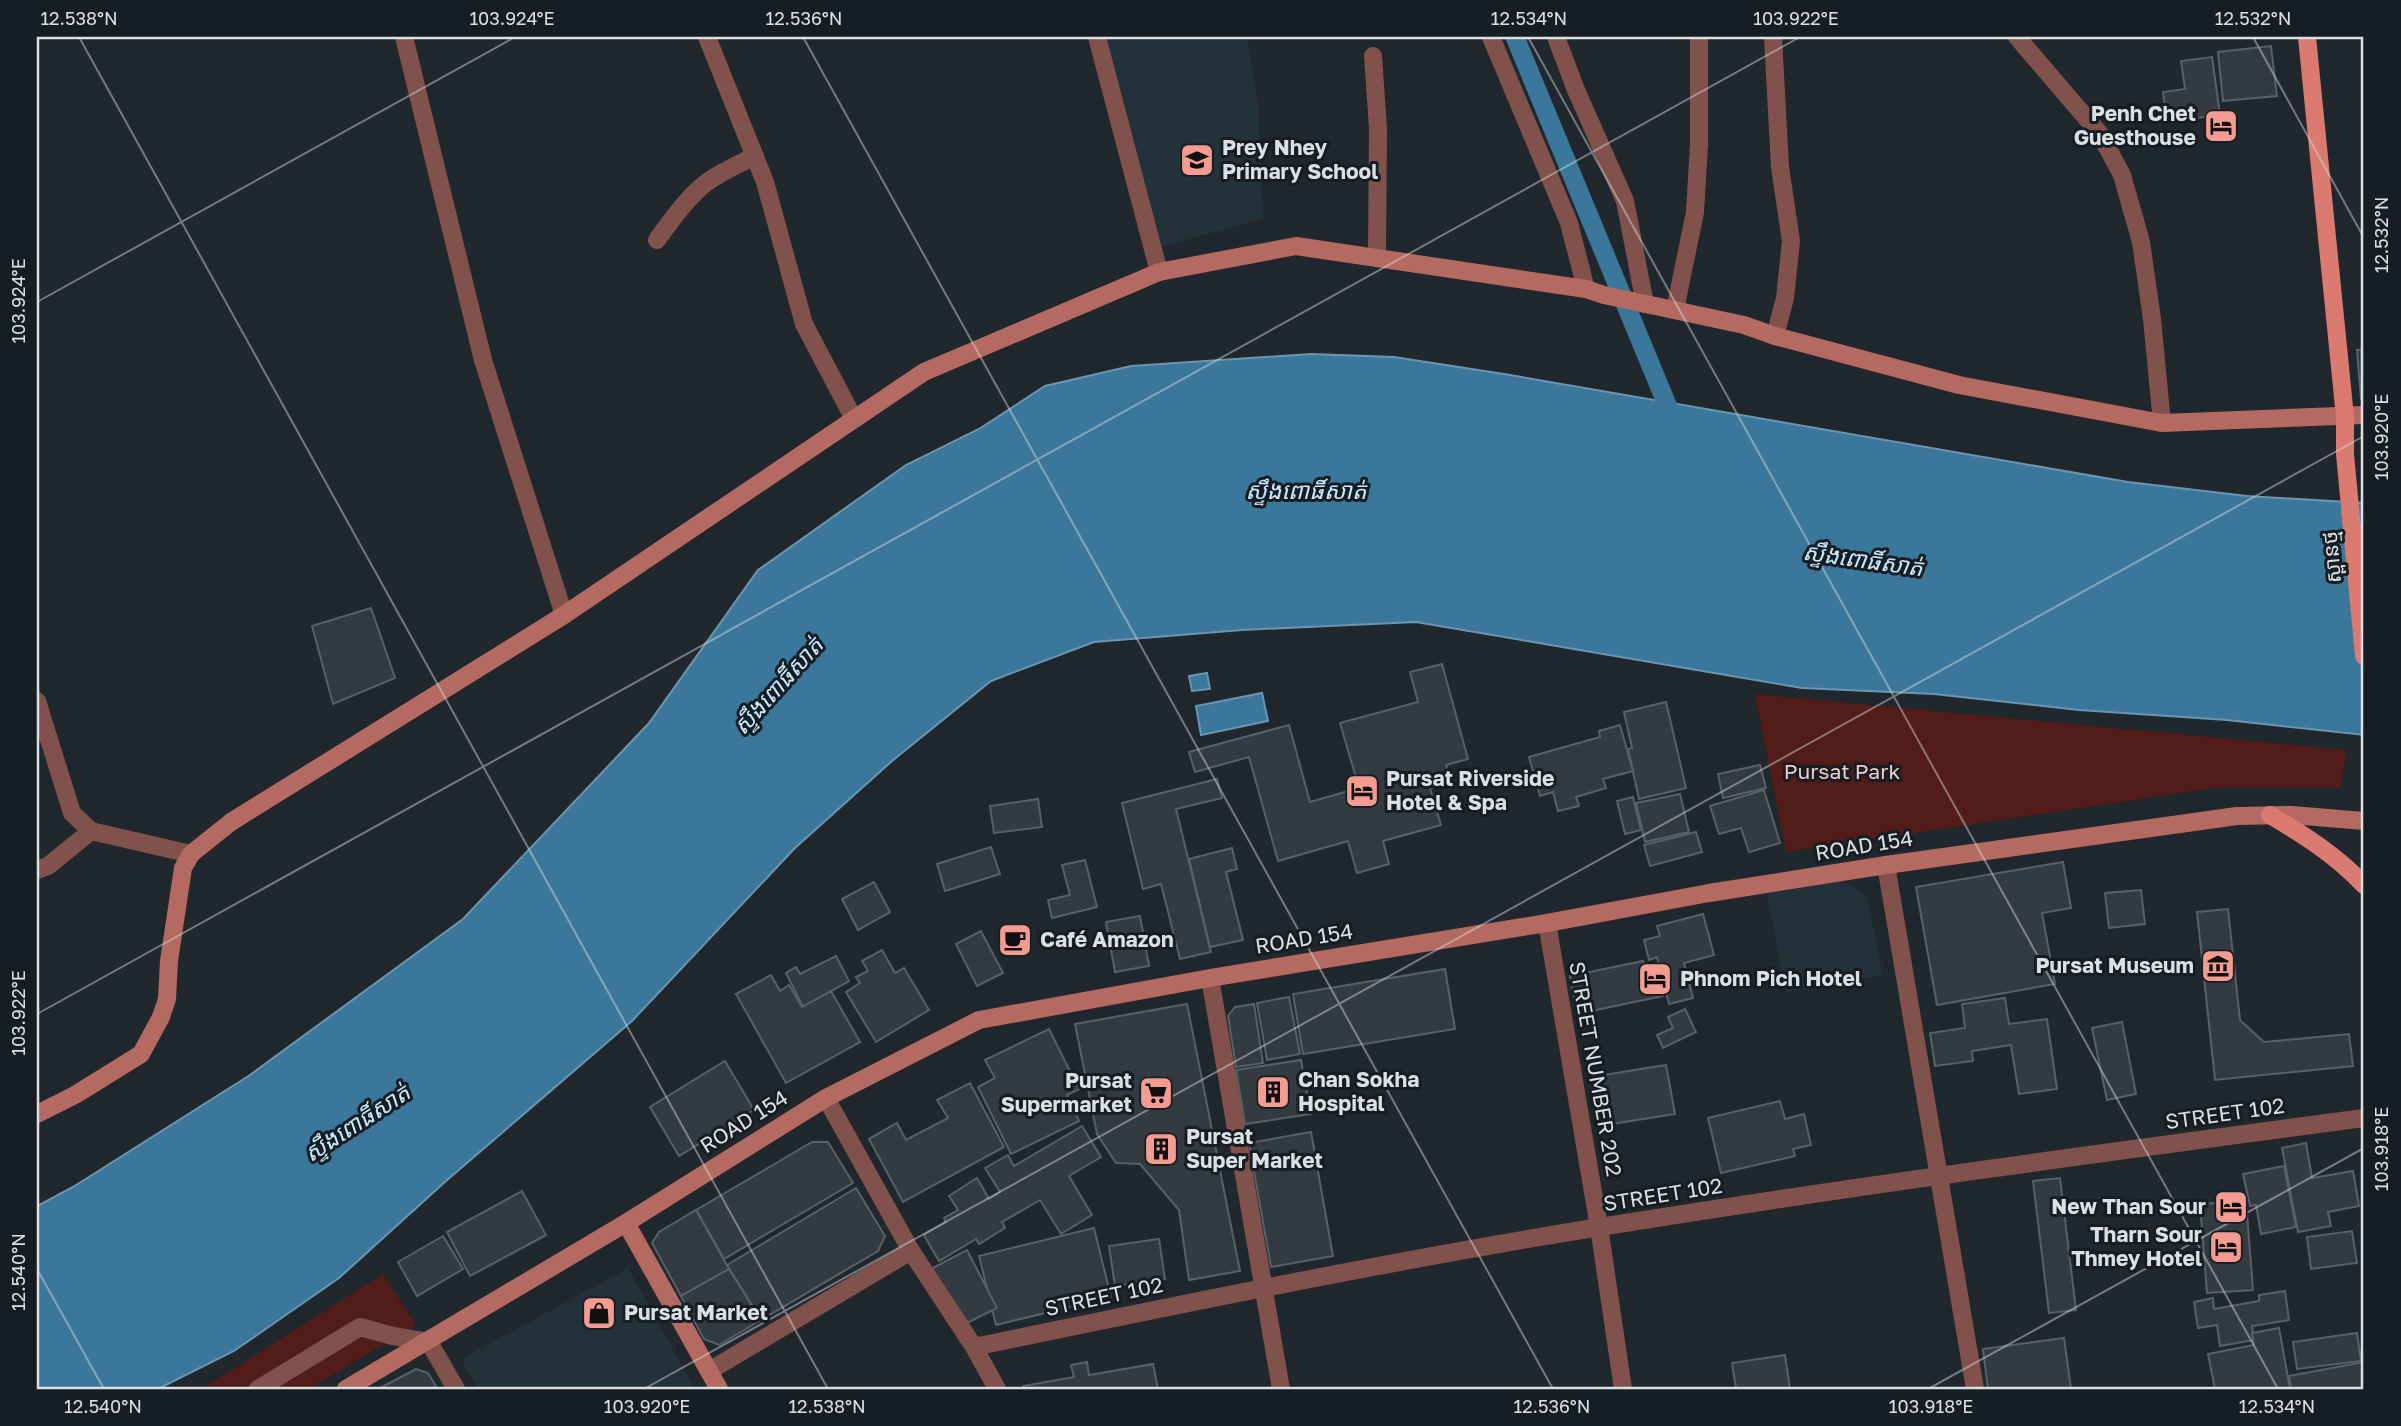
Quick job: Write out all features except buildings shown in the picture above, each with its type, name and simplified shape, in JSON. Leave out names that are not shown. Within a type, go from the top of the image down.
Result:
[{"type":"main road","name":"ស្ពានថ្ម","points":[[2307,37],[2345,417],[2345,454],[2364,656]]},
{"type":"main road","points":[[2270,815],[2307,836],[2350,869],[2364,885]]},
{"type":"street","points":[[404,37],[483,360],[564,615]]},
{"type":"street","points":[[707,37],[765,183],[804,324],[854,419]]},
{"type":"street","points":[[1097,37],[1159,272]]},
{"type":"street","points":[[1491,37],[1569,223],[1586,289]]},
{"type":"street","points":[[1556,37],[1576,90],[1625,201],[1639,303]]},
{"type":"street","points":[[1675,310],[1695,212],[1699,144],[1699,37]]},
{"type":"street","points":[[1773,37],[1780,167],[1791,241],[1784,298],[1775,337]]},
{"type":"street","points":[[2017,37],[2101,134],[2122,175],[2141,242],[2162,423]]},
{"type":"street","points":[[1373,56],[1377,128],[1377,256]]},
{"type":"street","points":[[657,240],[701,187],[755,156]]},
{"type":"street","points":[[37,1114],[75,1096],[141,1054],[161,1017],[167,999],[169,961],[183,868],[191,854],[231,822],[564,615],[924,372],[1159,272],[1296,246],[1586,289],[1744,326],[1775,337],[1959,385],[2162,423],[2364,415]]},
{"type":"street","points":[[37,701],[72,813],[90,831],[191,854]]},
{"type":"street","name":"ROAD 154","points":[[346,1389],[626,1223],[826,1098],[979,1020],[1210,978],[1886,865],[2237,816],[2292,815],[2364,821]]},
{"type":"street","points":[[37,870],[48,866],[90,831]]},
{"type":"street","points":[[1886,865],[1975,1389]]},
{"type":"street","name":"STREET NUMBER 202","points":[[1547,923],[1599,1227],[1623,1389]]},
{"type":"street","points":[[1210,978],[1281,1389]]},
{"type":"street","points":[[826,1098],[912,1251],[974,1347],[997,1389]]},
{"type":"street","name":"STREET 102","points":[[974,1347],[1262,1287],[1599,1227],[1939,1175],[2364,1118]]},
{"type":"street","points":[[626,1223],[719,1389]]},
{"type":"street","points":[[709,1371],[912,1251]]},
{"type":"street","points":[[258,1389],[360,1327],[429,1342],[456,1389]]},
{"type":"shaded area","name":"Prey Nhey Primary School","points":[[1106,37],[1247,37],[1258,100],[1263,219],[1156,248]]},
{"type":"shaded area","points":[[1841,881],[1867,897],[1883,975],[1785,992],[1767,894]]},
{"type":"shaded area","name":"Pursat Market","points":[[628,1268],[695,1389],[478,1389],[461,1359]]},
{"type":"green space","name":"Pursat Park","points":[[1755,694],[2347,750],[2340,788],[2214,788],[1786,852]]},
{"type":"green space","points":[[383,1274],[416,1325],[309,1389],[202,1389]]},
{"type":"water","name":"ស្ទឹងពោធិ៍សាត់","points":[[1311,354],[1394,357],[1504,374],[2128,482],[2247,496],[2364,503],[2364,735],[2227,720],[2079,710],[1934,694],[1802,688],[1416,622],[1242,630],[1094,642],[991,681],[892,761],[795,848],[632,1021],[446,1181],[339,1278],[234,1351],[158,1389],[37,1389],[37,1206],[73,1187],[250,1075],[463,919],[649,723],[758,570],[906,465],[979,429],[1045,386],[1131,366]]},
{"type":"water","points":[[1207,673],[1210,689],[1192,691],[1189,676]]},
{"type":"water","points":[[1262,693],[1268,721],[1201,735],[1196,706]]},
{"type":"waterway","points":[[1515,37],[1675,424]]},
{"type":"place","name":"Penh Chet Guesthouse","points":[[2221,126]]},
{"type":"place","name":"Prey Nhey Primary School","points":[[1197,160]]},
{"type":"place","name":"Pursat Riverside Hotel & Spa","points":[[1362,791]]},
{"type":"place","name":"Café Amazon","points":[[1015,940]]},
{"type":"place","name":"Pursat Museum","points":[[2218,966]]},
{"type":"place","name":"Phnom Pich Hotel","points":[[1655,979]]},
{"type":"place","name":"Chan Sokha Hospital","points":[[1273,1092]]},
{"type":"place","name":"Pursat Supermarket","points":[[1156,1093]]},
{"type":"place","name":"Pursat Super Market","points":[[1161,1149]]},
{"type":"place","name":"New Than Sour","points":[[2231,1207]]},
{"type":"place","name":"Tharn Sour Thmey Hotel","points":[[2226,1247]]},
{"type":"place","name":"Pursat Market","points":[[599,1313]]}]
